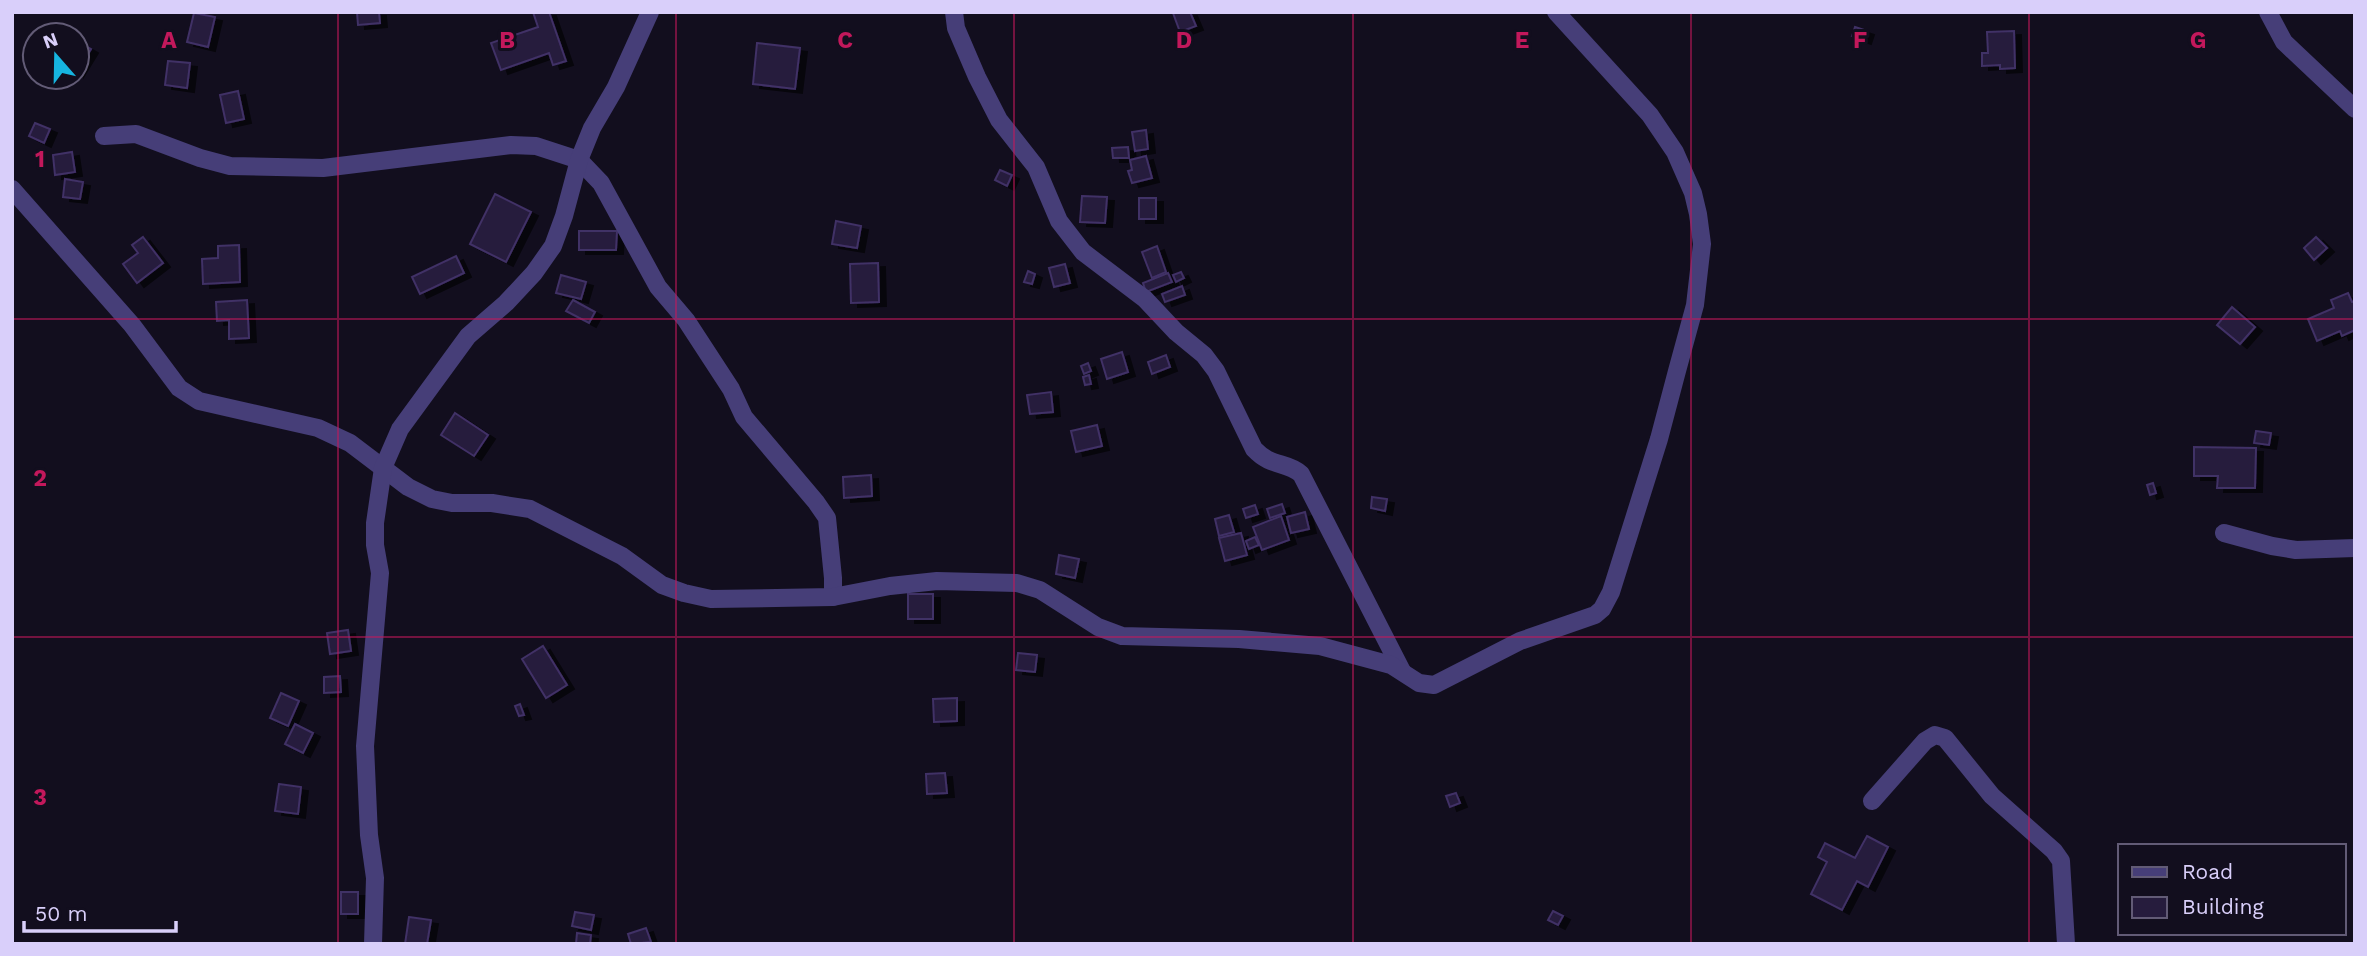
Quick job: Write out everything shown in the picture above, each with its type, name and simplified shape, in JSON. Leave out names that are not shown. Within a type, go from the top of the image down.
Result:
[{"type":"street","points":[[373,944],[376,878],[369,835],[365,746],[380,573],[374,523],[383,468],[400,429],[468,336],[506,303],[534,273],[553,246],[579,160],[592,128],[616,87],[650,12]]},
{"type":"street","points":[[954,12],[956,28],[977,78],[999,120],[1036,167],[1059,221],[1083,252],[1145,299],[1176,332],[1204,355],[1216,371],[1254,449],[1262,458],[1273,464],[1294,468],[1301,474],[1402,671]]},
{"type":"street","points":[[12,189],[132,325],[179,388],[199,401],[318,428],[350,443],[408,487],[432,499],[452,503],[492,503],[530,509],[622,556],[662,585],[684,593],[711,599],[833,597],[890,586],[937,581],[1017,583],[1040,590],[1098,627],[1122,636],[1239,639],[1320,646],[1391,665],[1419,683],[1434,685],[1520,641],[1583,620],[1602,609],[1611,592],[1659,439],[1695,304],[1702,244],[1698,214],[1690,186],[1675,152],[1650,116],[1556,12]]},
{"type":"street","points":[[2267,12],[2284,42],[2355,108]]},
{"type":"street","points":[[104,136],[136,134],[230,166],[323,168],[511,145],[537,146],[579,160],[601,183],[658,287],[686,320],[731,390],[744,417],[827,518],[833,597]]},
{"type":"street","points":[[2224,533],[2296,550],[2355,548]]},
{"type":"street","points":[[1872,801],[1925,741],[1935,735],[1945,738],[1992,796],[2054,851],[2061,861],[2066,944]]},
{"type":"building","points":[[357,12],[379,12],[380,23],[358,25]]},
{"type":"building","points":[[533,12],[549,12],[566,61],[553,65],[549,53],[501,70],[491,43],[538,27]]},
{"type":"building","points":[[1190,12],[1196,26],[1180,32],[1173,13]]},
{"type":"building","points":[[194,13],[215,17],[208,47],[187,42]]},
{"type":"building","points":[[1855,27],[1867,31],[1864,40],[1852,36]]},
{"type":"building","points":[[2014,31],[2015,68],[1982,66],[1982,53],[1988,53],[1987,32]]},
{"type":"building","points":[[757,43],[800,48],[795,89],[753,84]]},
{"type":"building","points":[[168,61],[190,63],[187,88],[165,85]]},
{"type":"building","points":[[238,91],[244,119],[226,123],[220,95]]},
{"type":"building","points":[[35,123],[50,129],[44,143],[29,136]]},
{"type":"building","points":[[1146,130],[1148,149],[1135,151],[1132,132]]},
{"type":"building","points":[[1128,147],[1129,158],[1113,158],[1112,148]]},
{"type":"building","points":[[72,152],[75,172],[55,175],[53,155]]},
{"type":"building","points":[[1146,156],[1152,178],[1132,183],[1128,171],[1132,170],[1130,160]]},
{"type":"building","points":[[1000,170],[1012,175],[1007,186],[995,180]]},
{"type":"building","points":[[65,179],[83,182],[80,199],[63,197]]},
{"type":"building","points":[[495,194],[531,212],[506,262],[470,244]]},
{"type":"building","points":[[1082,196],[1107,197],[1105,223],[1080,222]]},
{"type":"building","points":[[1139,198],[1156,198],[1156,219],[1139,219]]},
{"type":"building","points":[[836,221],[861,226],[857,248],[832,244]]},
{"type":"building","points":[[579,231],[617,231],[616,250],[579,250]]},
{"type":"building","points":[[143,237],[163,263],[137,283],[123,264],[138,253],[132,245]]},
{"type":"building","points":[[2316,237],[2327,248],[2314,260],[2304,248]]},
{"type":"building","points":[[239,245],[240,282],[203,284],[202,259],[218,258],[218,246]]},
{"type":"building","points":[[1157,246],[1166,272],[1152,278],[1142,252]]},
{"type":"building","points":[[456,256],[464,273],[420,294],[412,277]]},
{"type":"building","points":[[878,263],[879,302],[851,303],[850,264]]},
{"type":"building","points":[[1065,264],[1070,283],[1054,287],[1049,268]]},
{"type":"building","points":[[1028,271],[1035,274],[1032,284],[1024,282]]},
{"type":"building","points":[[1181,272],[1184,278],[1176,282],[1173,275]]},
{"type":"building","points":[[1168,273],[1172,282],[1146,292],[1143,283]]},
{"type":"building","points":[[561,275],[586,282],[581,299],[556,293]]},
{"type":"building","points":[[1182,286],[1185,295],[1165,302],[1162,294]]},
{"type":"building","points":[[2348,293],[2352,302],[2355,301],[2355,330],[2342,336],[2340,331],[2317,341],[2308,319],[2334,308],[2331,300]]},
{"type":"building","points":[[247,300],[249,338],[229,339],[229,320],[217,321],[216,302]]},
{"type":"building","points":[[573,300],[595,312],[589,323],[566,311]]},
{"type":"building","points":[[2232,307],[2255,327],[2240,344],[2217,325]]},
{"type":"building","points":[[1122,352],[1128,372],[1107,379],[1101,359]]},
{"type":"building","points":[[1166,355],[1170,367],[1152,374],[1148,362]]},
{"type":"building","points":[[1088,363],[1091,371],[1084,374],[1081,366]]},
{"type":"building","points":[[1089,375],[1091,384],[1085,385],[1083,377]]},
{"type":"building","points":[[1051,392],[1053,412],[1030,414],[1027,395]]},
{"type":"building","points":[[455,413],[488,435],[474,456],[441,435]]},
{"type":"building","points":[[1097,425],[1102,446],[1076,452],[1071,431]]},
{"type":"building","points":[[2256,431],[2271,433],[2269,445],[2254,443]]},
{"type":"building","points":[[2194,447],[2256,448],[2255,488],[2217,488],[2218,476],[2194,476]]},
{"type":"building","points":[[871,475],[872,496],[844,498],[843,477]]},
{"type":"building","points":[[2153,483],[2156,493],[2150,495],[2147,485]]},
{"type":"building","points":[[1372,497],[1387,499],[1385,511],[1371,508]]},
{"type":"building","points":[[1282,504],[1285,513],[1270,518],[1267,509]]},
{"type":"building","points":[[1255,505],[1258,514],[1246,518],[1243,509]]},
{"type":"building","points":[[1305,512],[1309,529],[1291,533],[1287,517]]},
{"type":"building","points":[[1229,515],[1234,532],[1219,536],[1215,519]]},
{"type":"building","points":[[1281,516],[1289,540],[1262,550],[1253,527]]},
{"type":"building","points":[[1241,533],[1247,555],[1225,561],[1219,538]]},
{"type":"building","points":[[1255,537],[1259,545],[1249,549],[1246,541]]},
{"type":"building","points":[[1059,555],[1079,559],[1075,578],[1056,574]]},
{"type":"building","points":[[908,594],[933,594],[933,619],[908,619]]},
{"type":"building","points":[[348,630],[351,651],[330,654],[327,633]]},
{"type":"building","points":[[543,646],[567,685],[546,698],[522,659]]},
{"type":"building","points":[[1018,653],[1037,655],[1035,672],[1016,670]]},
{"type":"building","points":[[340,676],[341,692],[324,693],[324,677]]},
{"type":"building","points":[[281,693],[299,701],[288,726],[270,718]]},
{"type":"building","points":[[957,698],[957,721],[934,722],[933,699]]},
{"type":"building","points":[[520,704],[524,715],[519,716],[515,706]]},
{"type":"building","points":[[295,724],[313,733],[303,753],[285,744]]},
{"type":"building","points":[[945,773],[947,793],[927,794],[926,774]]},
{"type":"building","points":[[279,784],[301,787],[298,814],[275,811]]},
{"type":"building","points":[[1456,793],[1460,803],[1450,807],[1446,796]]},
{"type":"building","points":[[1867,836],[1888,847],[1868,887],[1857,881],[1842,910],[1811,894],[1827,862],[1818,857],[1825,843],[1855,858]]},
{"type":"building","points":[[341,892],[358,892],[358,914],[341,914]]},
{"type":"building","points":[[1553,911],[1563,916],[1558,925],[1548,920]]},
{"type":"building","points":[[575,912],[594,915],[591,930],[572,926]]},
{"type":"building","points":[[409,917],[431,920],[427,944],[405,944]]},
{"type":"building","points":[[646,928],[651,942],[631,944],[628,934]]},
{"type":"building","points":[[577,933],[591,935],[590,944],[576,944]]}]
